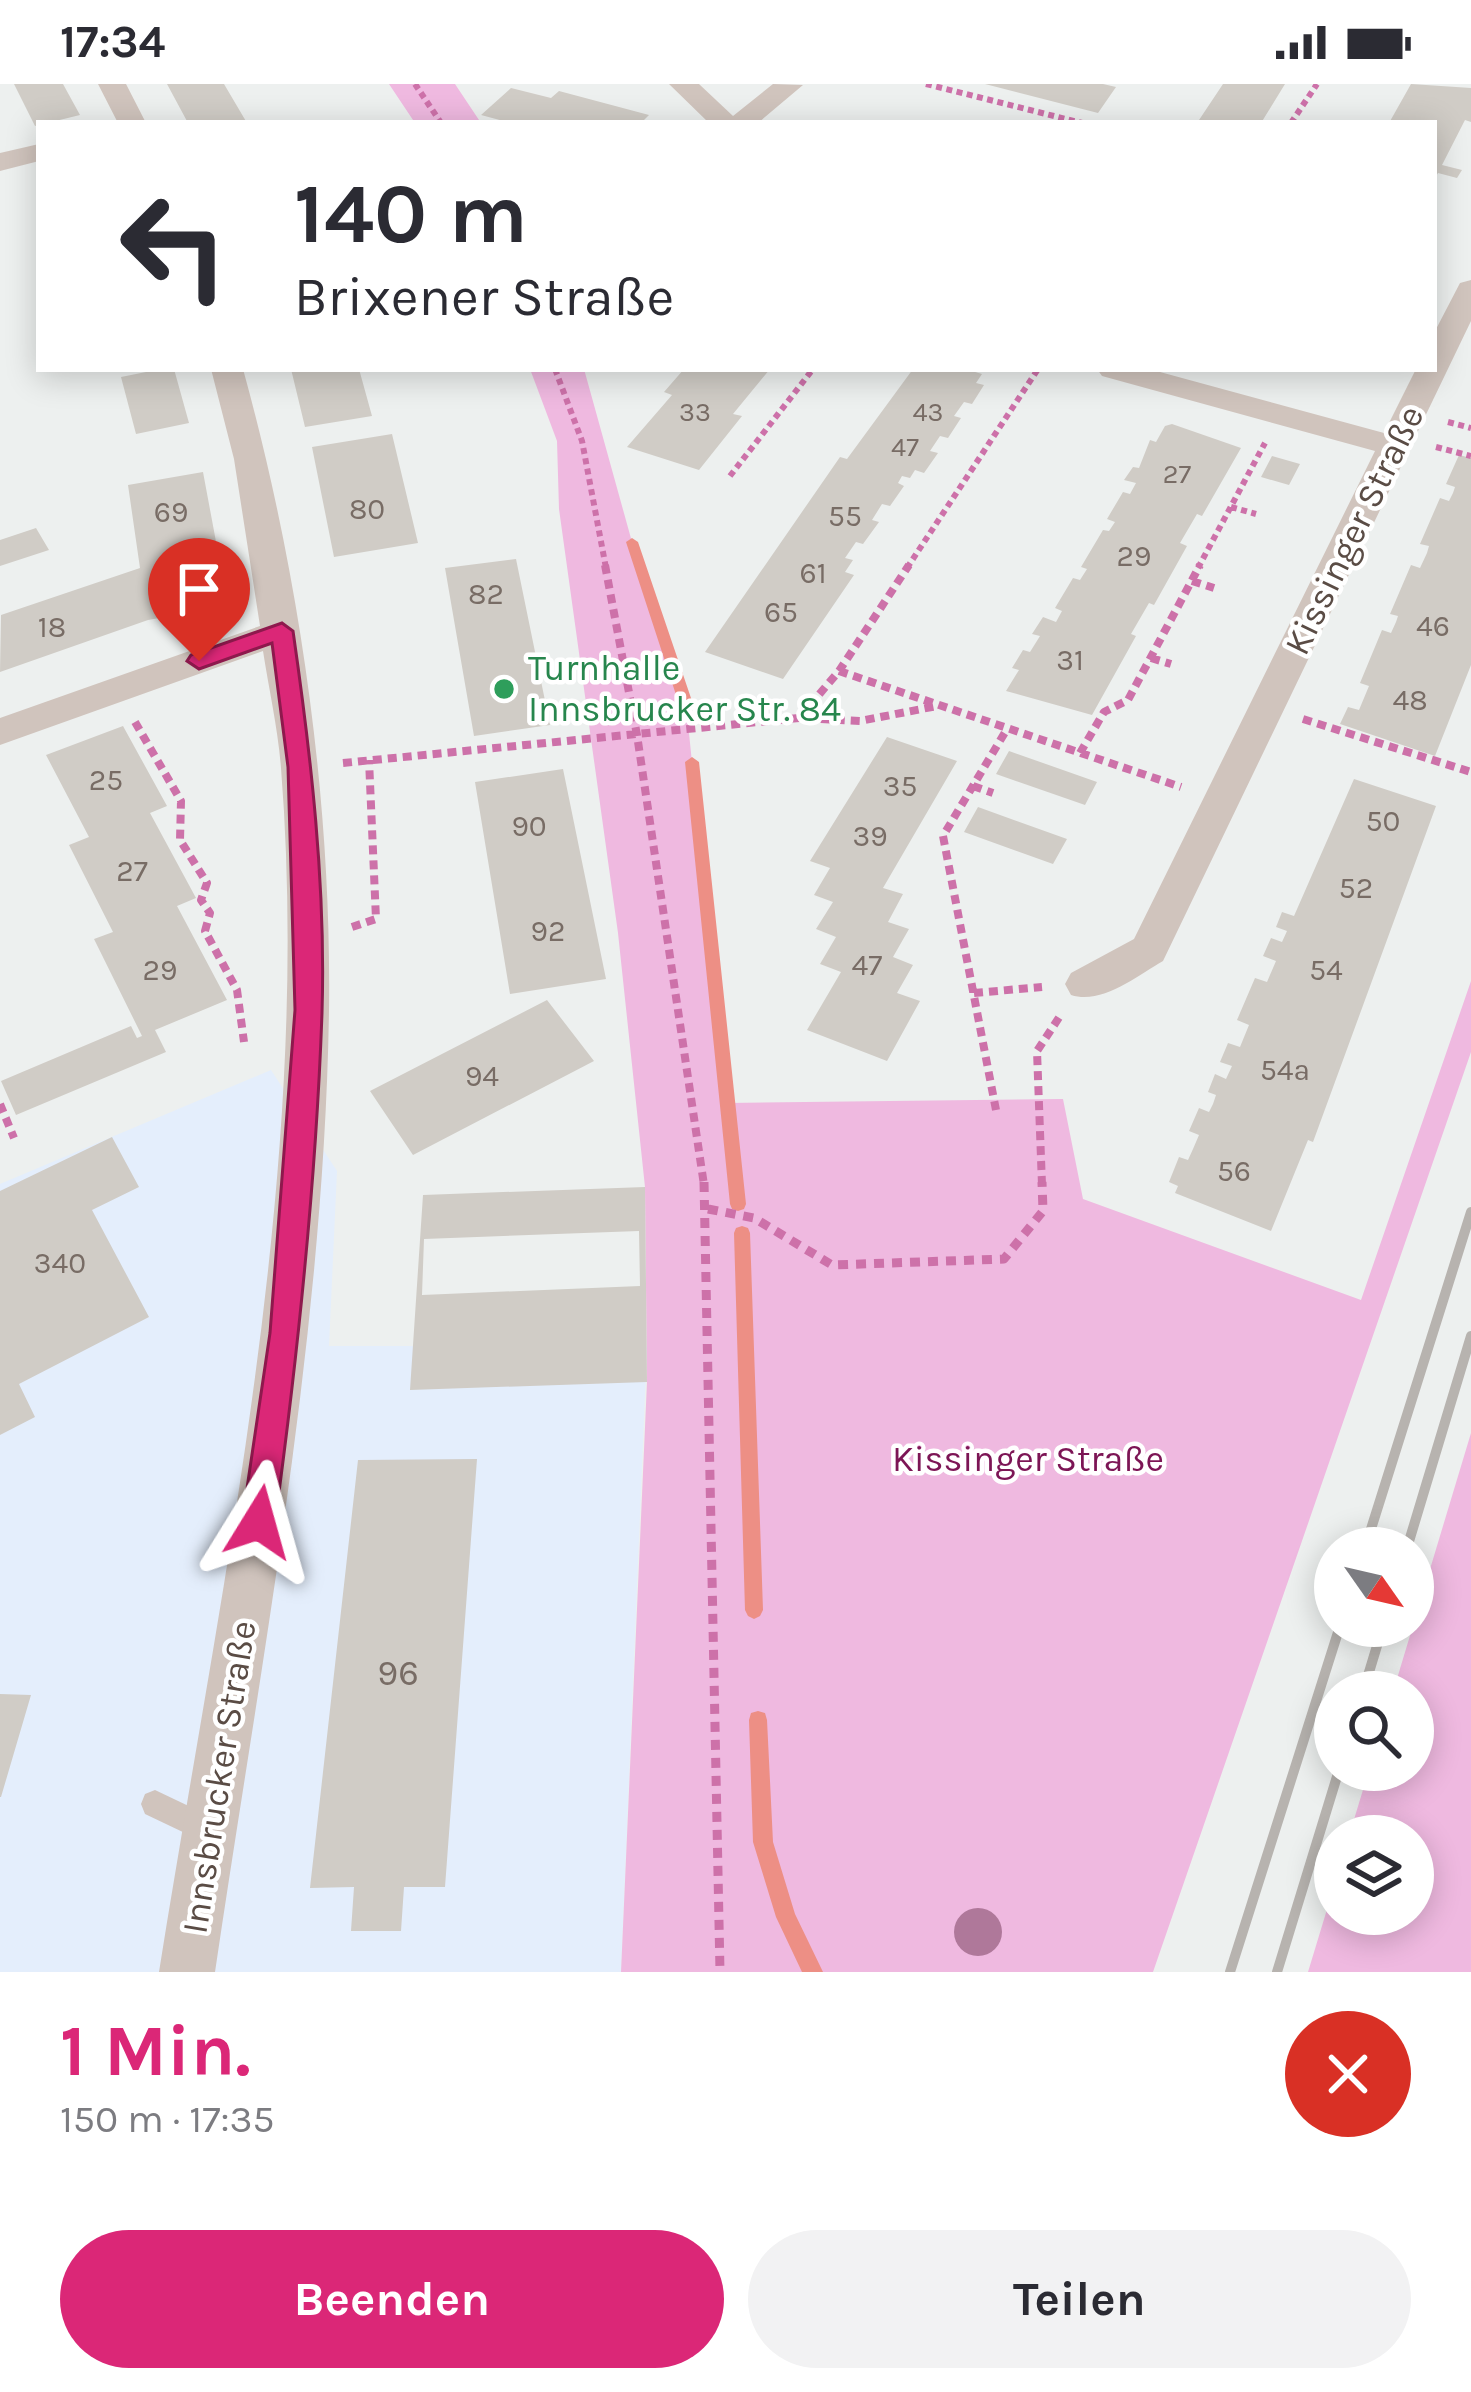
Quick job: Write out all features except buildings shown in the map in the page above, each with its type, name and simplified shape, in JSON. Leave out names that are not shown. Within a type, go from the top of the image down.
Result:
[{"type":"street","points":[[112,84],[130,120]]},
{"type":"street","points":[[683,84],[722,120]]},
{"type":"street","points":[[745,120],[789,85]]},
{"type":"street","points":[[0,162],[36,153]]},
{"type":"street","name":"Kissinger Straße","points":[[1437,359],[1471,289]]},
{"type":"street","name":"Innsbrucker Straße","points":[[187,1972],[285,1333],[308,1010],[300,767],[251,459],[228,372]]},
{"type":"street","points":[[1124,372],[1412,446]]},
{"type":"street","name":"Kissinger Straße","points":[[1086,984],[1150,950],[1222,801],[1412,446],[1432,372]]},
{"type":"street","points":[[0,732],[282,631]]},
{"type":"lane","points":[[154,1804],[211,1832]]},
{"type":"path","points":[[415,84],[439,120]]},
{"type":"path","points":[[926,84],[1070,120]]},
{"type":"path","points":[[1294,120],[1317,84]]},
{"type":"path","points":[[556,372],[582,441],[637,735],[708,1209],[720,1972]]},
{"type":"path","points":[[730,476],[811,372]]},
{"type":"path","points":[[799,718],[839,671],[1033,372]]},
{"type":"path","points":[[1080,753],[1104,712],[1128,700],[1280,415]]},
{"type":"path","points":[[1442,420],[1471,428]]},
{"type":"path","points":[[1412,446],[1471,456]]},
{"type":"path","points":[[1231,507],[1256,514]]},
{"type":"path","points":[[1192,581],[1214,588]]},
{"type":"path","points":[[1151,658],[1171,664]]},
{"type":"path","points":[[839,671],[1222,801]]},
{"type":"path","points":[[116,690],[181,801],[180,840],[207,883],[201,900],[210,913],[205,931],[237,990],[244,1042]]},
{"type":"path","points":[[300,767],[799,718],[860,721],[937,706]]},
{"type":"path","points":[[1305,720],[1471,772]]},
{"type":"path","points":[[996,1110],[943,836],[1007,729]]},
{"type":"path","points":[[306,943],[376,919],[370,760]]},
{"type":"path","points":[[973,786],[993,794]]},
{"type":"path","points":[[708,1209],[754,1218],[832,1264],[1004,1259],[1043,1211],[1037,1052],[1086,984]]},
{"type":"path","points":[[974,993],[1086,984]]},
{"type":"path","points":[[0,1104],[14,1138]]},
{"type":"shaded area","points":[[271,1070],[337,1171],[329,1346],[647,1346],[621,1972],[0,1972],[0,1184]]},
{"type":"green space","points":[[389,84],[455,84],[479,120],[413,120]]},
{"type":"green space","name":"Kissinger Straße","points":[[531,372],[585,372],[632,542],[686,704],[727,1103],[1063,1099],[1083,1199],[1361,1300],[1471,981],[1471,1052],[1153,1972],[621,1972],[647,1382],[645,1187],[618,933],[559,509],[557,441]]},
{"type":"green space","points":[[1471,1433],[1471,1972],[1308,1972],[1319,1935],[1434,1935],[1434,1815],[1355,1815],[1363,1791],[1434,1791],[1434,1671],[1399,1671],[1407,1647],[1434,1647],[1434,1556]]},
{"type":"waterway","points":[[632,542],[686,704]]},
{"type":"waterway","points":[[692,762],[738,1204]]},
{"type":"waterway","points":[[742,1233],[754,1610]]},
{"type":"waterway","points":[[758,1720],[763,1842],[786,1917],[813,1972]]},
{"type":"railway","points":[[1372,1527],[1471,1212]]},
{"type":"railway","points":[[1413,1527],[1471,1336]]},
{"type":"railway","points":[[1230,1972],[1333,1647]]},
{"type":"railway","points":[[1369,1671],[1377,1647]]},
{"type":"railway","points":[[1277,1972],[1333,1791]]},
{"type":"place","name":"Turnhalle Innsbrucker Str. 84","points":[[504,689]]},
{"type":"route","points":[[199,661],[282,631],[300,767],[308,1010],[285,1333],[259,1522]]}]
